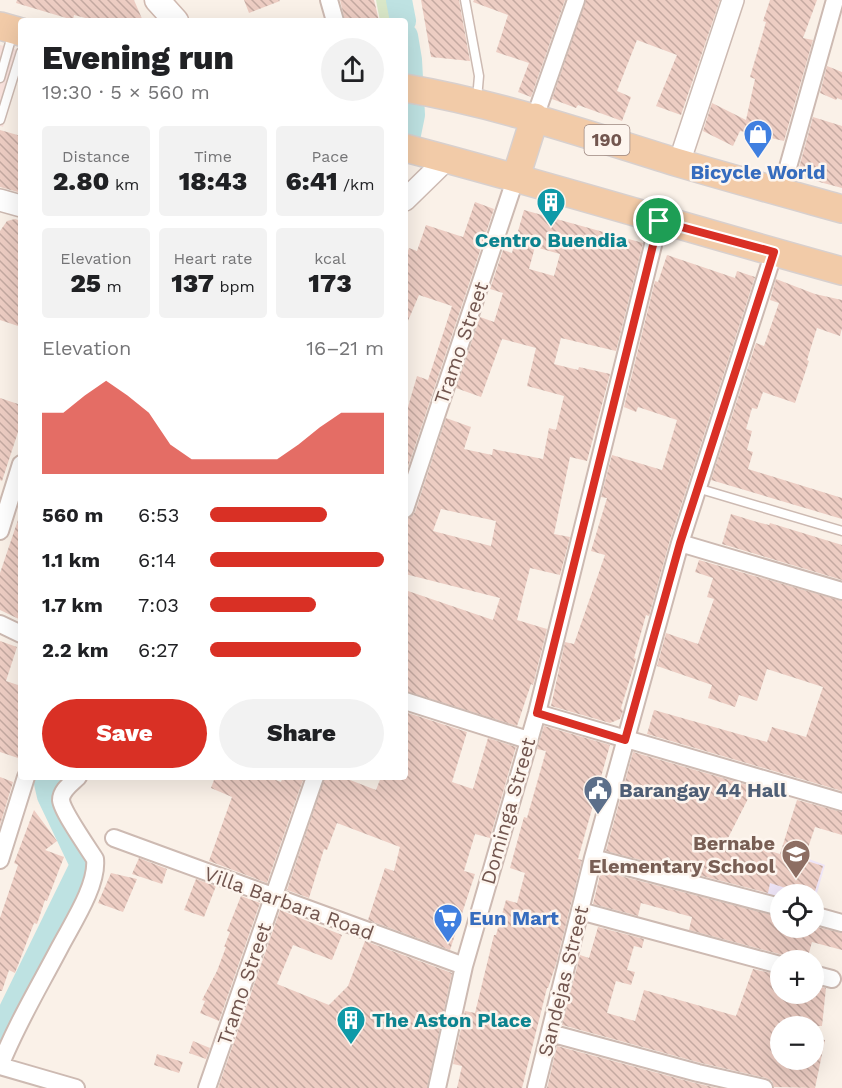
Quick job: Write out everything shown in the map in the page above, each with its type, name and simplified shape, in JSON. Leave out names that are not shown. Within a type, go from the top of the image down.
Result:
[{"type":"main road","points":[[158,0],[173,18]]},
{"type":"main road","name":"190","points":[[415,90],[535,117],[679,163],[842,209]]},
{"type":"main road","points":[[516,177],[535,117]]},
{"type":"main road","points":[[412,149],[516,177],[659,221],[842,271]]},
{"type":"street","points":[[329,0],[331,18]]},
{"type":"street","points":[[535,117],[576,0]]},
{"type":"street","points":[[679,163],[733,0]]},
{"type":"street","points":[[781,192],[835,0]]},
{"type":"street","points":[[408,200],[447,159]]},
{"type":"street","name":"Tramo Street","points":[[408,500],[516,177]]},
{"type":"street","points":[[0,200],[18,205]]},
{"type":"street","name":"Dominga Street","points":[[437,1088],[464,966],[537,713],[659,221]]},
{"type":"street","name":"Sandejas Street","points":[[537,1088],[593,858],[680,543],[774,252]]},
{"type":"street","points":[[0,531],[18,474]]},
{"type":"street","points":[[680,543],[842,591]]},
{"type":"street","points":[[0,624],[18,633]]},
{"type":"street","points":[[408,702],[528,740]]},
{"type":"street","points":[[537,713],[842,802]]},
{"type":"street","points":[[0,860],[25,780]]},
{"type":"street","points":[[75,780],[64,790],[61,800],[95,859],[96,866],[87,895],[13,1035],[0,1066],[76,1088]]},
{"type":"street","name":"Tramo Street","points":[[207,1088],[314,780]]},
{"type":"street","name":"Villa Barbara Road","points":[[114,838],[464,966]]},
{"type":"street","points":[[593,858],[770,904]]},
{"type":"street","points":[[580,912],[770,962]]},
{"type":"street","points":[[824,918],[842,923]]},
{"type":"street","points":[[824,977],[832,979]]},
{"type":"street","points":[[550,1033],[698,1073],[764,1088]]},
{"type":"lane","points":[[465,0],[479,76],[476,102]]},
{"type":"lane","points":[[0,78],[14,35]]},
{"type":"lane","points":[[0,120],[14,35]]},
{"type":"lane","points":[[698,488],[842,531]]},
{"type":"shaded area","points":[[0,45],[18,50],[18,78],[3,127],[0,126]]},
{"type":"shaded area","name":"Bernabe Elementary School","points":[[782,849],[825,865],[820,884],[770,884],[770,901],[764,899]]},
{"type":"green space","points":[[376,0],[391,0],[394,18],[379,18]]},
{"type":"building","points":[[17,0],[134,0],[142,18],[86,18],[74,15],[73,18],[66,18],[16,3]]},
{"type":"building","points":[[244,0],[279,0],[280,1],[249,13]]},
{"type":"building","points":[[340,0],[374,0],[378,18],[344,18]]},
{"type":"building","points":[[421,0],[459,0],[470,61],[431,57]]},
{"type":"building","points":[[474,0],[565,0],[531,97],[518,92],[529,63],[496,52],[508,15],[473,2]]},
{"type":"building","points":[[586,0],[720,0],[681,115],[656,106],[677,55],[637,40],[617,91],[631,97],[622,121],[578,105],[576,108],[552,99]]},
{"type":"building","points":[[770,0],[817,0],[803,38],[813,40],[784,141],[740,131],[733,146],[703,131],[712,103],[746,120],[755,79],[750,77]]},
{"type":"building","points":[[827,66],[842,72],[842,100],[837,98],[836,100],[820,93]]},
{"type":"building","points":[[813,117],[842,126],[842,188],[801,177],[798,171]]},
{"type":"building","points":[[0,130],[18,135],[18,192],[0,187]]},
{"type":"building","points":[[475,202],[494,209],[408,467],[408,407],[417,376],[428,380],[452,306],[419,295],[408,321],[408,251],[409,248],[417,251],[426,225],[463,237]]},
{"type":"building","points":[[524,210],[643,243],[616,351],[561,338],[554,364],[610,374],[587,461],[570,457],[554,534],[570,537],[560,575],[530,568],[517,620],[547,629],[533,685],[531,684],[517,726],[408,692],[408,591],[493,620],[500,598],[408,575],[408,518],[415,512],[446,418],[471,427],[464,449],[492,455],[493,449],[543,459],[549,428],[556,430],[564,396],[527,386],[536,348],[502,339],[481,397],[456,388],[480,317],[494,322],[503,293],[490,289],[503,250],[512,253]],"holes":[[[535,247],[560,254],[554,276],[529,269]],[[441,509],[496,521],[491,546],[433,531]]]},
{"type":"building","points":[[18,220],[18,326],[0,320],[0,231],[7,221]]},
{"type":"building","points":[[667,255],[735,278],[737,271],[755,277],[670,540],[649,616],[646,615],[621,708],[623,711],[620,719],[610,723],[551,706],[565,642],[574,644],[605,555],[591,551],[607,498],[601,497],[612,455],[662,470],[677,420],[638,407],[636,412],[624,407],[655,281],[658,282]]},
{"type":"building","points":[[776,279],[815,294],[842,300],[842,328],[840,336],[817,328],[795,403],[763,392],[757,409],[752,408],[746,429],[752,431],[747,450],[753,452],[748,469],[842,498],[842,519],[711,480],[756,343],[764,346],[779,303],[770,300]]},
{"type":"building","points":[[0,398],[18,404],[18,432],[2,481],[0,480]]},
{"type":"building","points":[[731,514],[769,525],[770,523],[842,545],[842,580],[722,544]]},
{"type":"building","points":[[18,520],[18,619],[0,610],[0,573]]},
{"type":"building","points":[[699,560],[842,601],[842,791],[647,734],[654,710],[767,742],[772,727],[806,737],[823,687],[767,669],[757,701],[739,695],[735,707],[708,698],[712,685],[657,666],[666,633],[698,644],[714,599],[707,597],[713,578],[695,572]]},
{"type":"building","points":[[0,641],[17,647],[6,681],[18,685],[18,758],[0,752]]},
{"type":"building","points":[[408,713],[467,732],[452,782],[473,789],[488,738],[516,747],[490,838],[475,834],[464,871],[475,874],[450,950],[368,920],[385,868],[394,871],[400,847],[337,823],[327,850],[324,849],[309,898],[287,890],[324,780],[350,780],[376,790],[380,780],[408,780]]},
{"type":"building","points":[[544,726],[610,745],[578,859],[582,860],[522,1088],[457,1088],[462,1066],[453,1064],[465,1011],[475,1013],[494,935],[496,935],[506,900],[517,903],[525,873],[510,868],[546,751],[537,749]]},
{"type":"building","points":[[633,752],[754,787],[728,838],[780,854],[797,800],[842,812],[842,835],[815,827],[804,860],[823,866],[817,884],[770,883],[768,893],[606,851]]},
{"type":"building","points":[[0,777],[13,782],[0,825]]},
{"type":"building","points":[[214,780],[276,780],[281,782],[282,780],[303,780],[267,883],[209,861],[232,797],[211,788]]},
{"type":"building","points":[[34,810],[57,841],[45,850],[64,857],[37,924],[34,923],[15,973],[9,970],[2,991],[0,991],[0,918],[18,865],[14,863]]},
{"type":"building","points":[[139,858],[167,869],[162,884],[132,874]]},
{"type":"building","points":[[601,871],[770,914],[770,938],[824,938],[824,929],[842,933],[842,950],[812,942],[810,950],[770,952],[689,930],[692,917],[641,903],[638,916],[593,904]]},
{"type":"building","points":[[111,873],[137,879],[123,912],[98,903]]},
{"type":"building","points":[[196,879],[216,886],[204,917],[184,910]]},
{"type":"building","points":[[241,896],[260,903],[219,1021],[200,1013],[205,1001],[202,1000],[226,947],[224,947],[230,932],[227,931]]},
{"type":"building","name":"The Aston Place","points":[[280,910],[342,935],[332,960],[293,945],[277,984],[329,1005],[348,986],[365,941],[452,973],[427,1088],[218,1088]]},
{"type":"building","points":[[598,927],[644,939],[642,948],[634,946],[627,970],[635,972],[631,985],[616,981],[607,1013],[635,1021],[644,990],[736,1016],[753,969],[770,973],[770,1004],[824,1004],[824,988],[826,988],[823,1016],[770,1016],[770,1070],[819,1070],[815,1088],[774,1087],[772,1081],[766,1078],[701,1063],[562,1025],[580,955],[589,958]]},
{"type":"building","points":[[193,1041],[210,1048],[206,1059],[189,1053]]},
{"type":"building","points":[[557,1046],[695,1083],[717,1088],[547,1088]]},
{"type":"building","points":[[157,1054],[183,1062],[179,1073],[154,1065]]},
{"type":"waterway","points":[[399,0],[402,18]]},
{"type":"waterway","points":[[408,54],[412,115],[408,134]]},
{"type":"waterway","points":[[0,1039],[7,1020],[83,865],[50,796],[47,783],[49,780]]},
{"type":"place","name":"Bicycle World","points":[[758,160]]},
{"type":"place","name":"Centro Buendia","points":[[551,228]]},
{"type":"place","name":"Barangay 44 Hall","points":[[598,816]]},
{"type":"place","name":"Bernabe Elementary School","points":[[796,880]]},
{"type":"place","name":"Eun Mart","points":[[448,944]]},
{"type":"place","name":"The Aston Place","points":[[351,1046]]},
{"type":"route","points":[[659,221],[774,252],[680,543],[625,740],[537,713],[659,221]]}]
